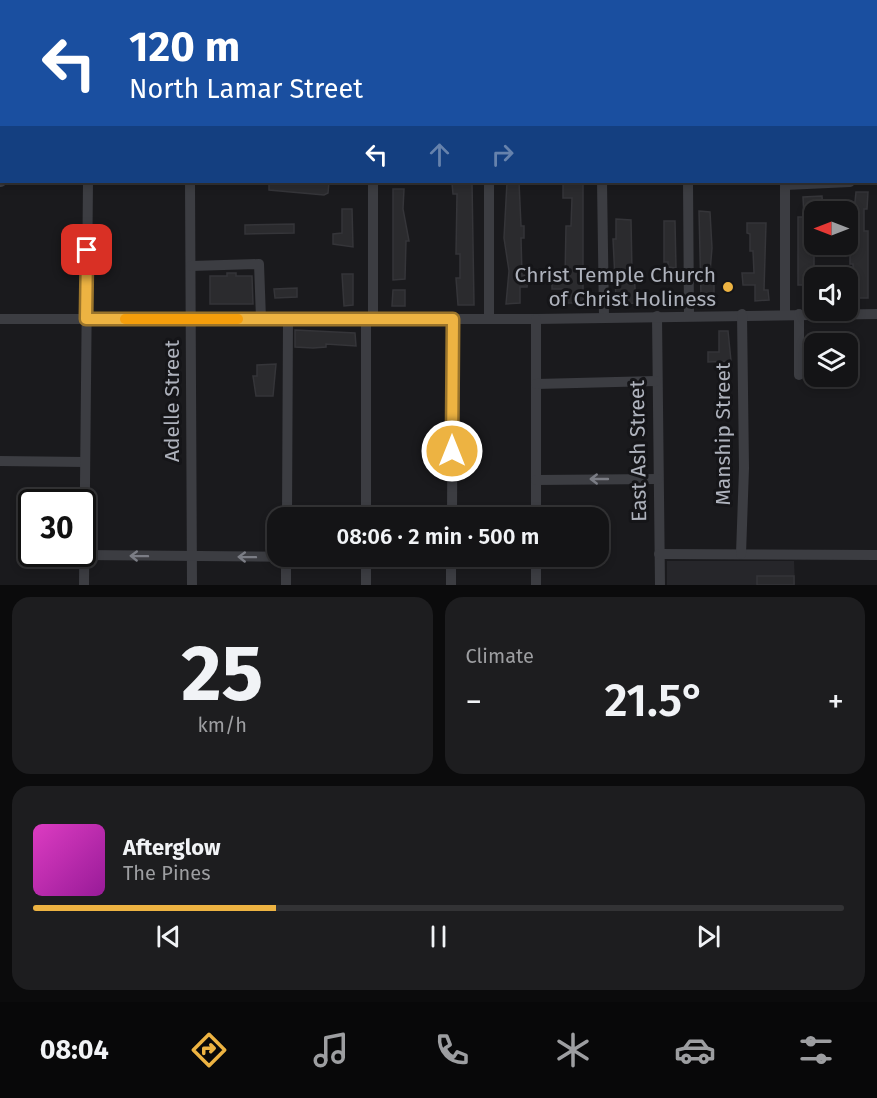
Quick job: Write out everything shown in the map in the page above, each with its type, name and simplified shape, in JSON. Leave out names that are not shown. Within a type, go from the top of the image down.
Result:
[{"type":"street","points":[[85,489],[88,183]]},
{"type":"street","name":"Adelle Street","points":[[190,183],[192,585]]},
{"type":"street","points":[[366,507],[373,183]]},
{"type":"street","points":[[489,183],[489,319]]},
{"type":"street","points":[[602,183],[604,316]]},
{"type":"street","points":[[688,183],[689,315]]},
{"type":"street","points":[[784,183],[785,314]]},
{"type":"street","points":[[191,266],[259,264],[261,319]]},
{"type":"street","name":"Manship Street","points":[[741,554],[744,468],[742,314]]},
{"type":"street","points":[[799,314],[799,375]]},
{"type":"street","points":[[0,319],[536,319],[604,316],[877,314]]},
{"type":"street","name":"East Ash Street","points":[[657,316],[660,585]]},
{"type":"street","points":[[287,507],[288,319]]},
{"type":"street","points":[[452,507],[453,319]]},
{"type":"street","points":[[536,319],[536,507]]},
{"type":"street","points":[[536,384],[656,381]]},
{"type":"street","points":[[0,461],[85,462]]},
{"type":"street","points":[[536,480],[658,479]]},
{"type":"street","points":[[659,554],[877,555]]},
{"type":"street","points":[[96,555],[267,557]]},
{"type":"street","points":[[84,567],[84,585]]},
{"type":"street","points":[[286,567],[286,585]]},
{"type":"street","points":[[366,567],[366,585]]},
{"type":"street","points":[[451,567],[451,585]]},
{"type":"street","points":[[536,567],[536,585]]},
{"type":"shaded area","points":[[667,561],[794,561],[795,585],[667,585]]},
{"type":"building","points":[[269,183],[329,183],[328,193],[324,195],[269,190]]},
{"type":"building","points":[[452,183],[472,183],[474,305],[458,305],[456,278],[460,278],[460,254],[456,254],[457,194],[453,194]]},
{"type":"building","points":[[507,183],[519,183],[521,226],[524,226],[524,238],[521,238],[522,275],[528,276],[527,287],[520,287],[520,303],[506,304],[509,271],[504,238]]},
{"type":"building","points":[[563,183],[583,183],[583,303],[564,303],[563,289],[552,289],[552,281],[565,277],[566,226],[571,226],[572,198],[563,198]]},
{"type":"building","points":[[393,189],[404,189],[403,209],[409,241],[406,241],[405,279],[393,280]]},
{"type":"building","points":[[856,192],[868,192],[867,209],[864,209],[864,231],[868,231],[868,298],[858,298],[858,267],[850,264],[850,255],[858,255],[858,201],[855,201]]},
{"type":"building","points":[[822,196],[822,201],[804,201],[804,217],[803,197]]},
{"type":"building","points":[[342,209],[352,209],[353,247],[333,244],[333,234],[342,233]]},
{"type":"building","points":[[699,211],[710,212],[712,248],[710,272],[714,272],[714,298],[701,297]]},
{"type":"building","points":[[798,217],[804,217],[804,255],[814,255],[814,267],[804,267],[804,285],[798,285]]},
{"type":"building","points":[[616,219],[631,220],[632,273],[634,273],[636,303],[618,304],[616,299],[613,239],[616,239]]},
{"type":"building","points":[[664,221],[675,221],[676,268],[668,267],[668,262],[664,262]]},
{"type":"building","points":[[747,223],[766,223],[764,290],[768,290],[769,300],[755,301],[755,285],[743,285],[742,273],[754,273],[753,251],[750,251],[750,234],[747,233]]},
{"type":"building","points":[[294,224],[294,233],[245,234],[245,225]]},
{"type":"building","points":[[227,273],[236,273],[236,276],[252,276],[253,304],[210,304],[210,276],[227,276]]},
{"type":"building","points":[[342,274],[353,274],[353,305],[344,306]]},
{"type":"building","points":[[297,288],[297,297],[275,298],[274,289]]},
{"type":"building","points":[[393,290],[405,290],[405,306],[392,306]]},
{"type":"building","points":[[295,330],[355,333],[356,346],[326,344],[326,347],[295,347]]},
{"type":"building","points":[[719,331],[728,331],[731,361],[708,362],[708,352],[719,352]]},
{"type":"building","points":[[276,364],[273,396],[256,396],[253,376],[257,376],[257,365]]},
{"type":"building","points":[[757,576],[794,576],[794,585],[757,585]]},
{"type":"slow traffic","points":[[125,319],[238,319]]},
{"type":"place","name":"Christ Temple Church of Christ Holiness","points":[[728,287]]},
{"type":"route","points":[[87,250],[86,319],[453,319],[452,451]]}]
